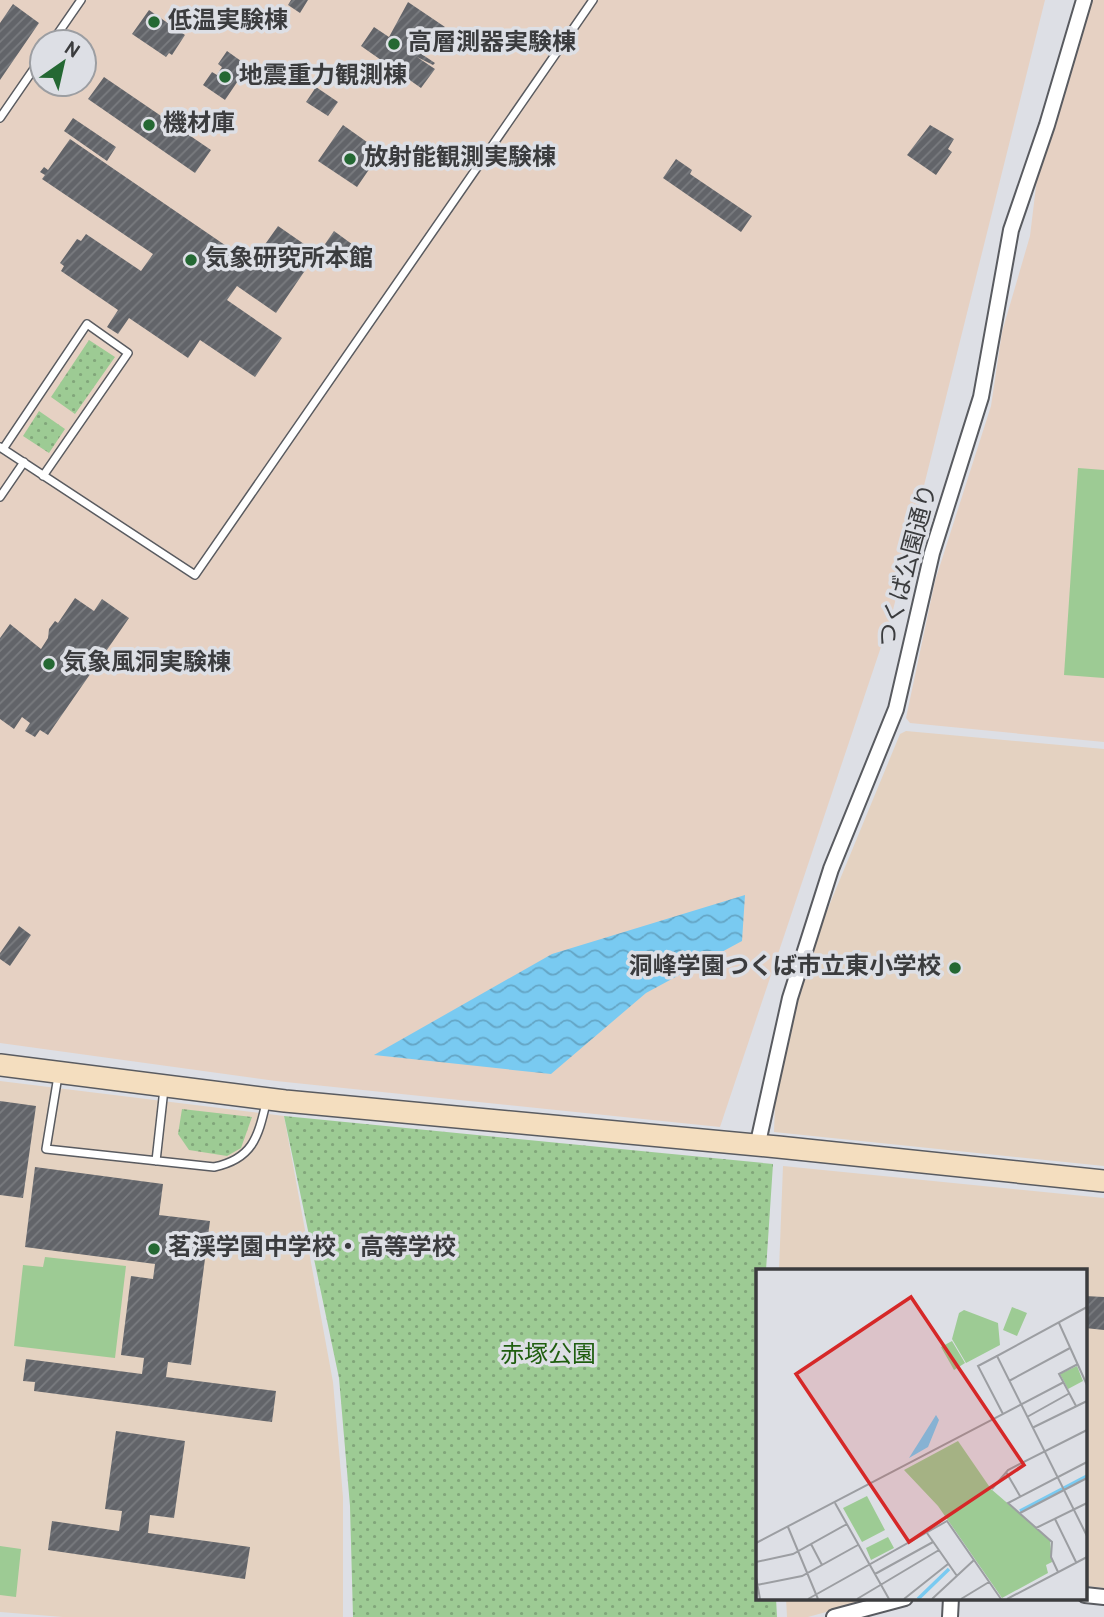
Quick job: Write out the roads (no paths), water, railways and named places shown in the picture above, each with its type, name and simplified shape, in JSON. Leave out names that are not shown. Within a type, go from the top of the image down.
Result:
[{"type":"street","name":"つくば公園通り","points":[[759,1138],[790,998],[827,882],[896,709],[932,553],[981,397],[1011,230],[1047,125],[1084,0]]},
{"type":"street","points":[[0,1065],[267,1098],[1104,1181]]},
{"type":"street","points":[[1086,1595],[1104,1597]]},
{"type":"street","points":[[834,1617],[898,1600]]},
{"type":"lane","points":[[62,28],[81,0]]},
{"type":"lane","points":[[43,476],[128,353],[88,324],[2,448],[43,476],[195,575],[593,0]]},
{"type":"lane","points":[[0,118],[28,77]]},
{"type":"lane","points":[[0,498],[24,462]]},
{"type":"lane","points":[[59,1073],[46,1149],[214,1167],[232,1163],[248,1152],[256,1138],[267,1098]]},
{"type":"lane","points":[[156,1161],[164,1086]]},
{"type":"water","points":[[745,895],[742,941],[646,993],[551,1074],[374,1055],[552,954]]},
{"type":"place","name":"低温実験棟","points":[[154,22]]},
{"type":"place","name":"高層測器実験棟","points":[[394,44]]},
{"type":"place","name":"地震重力観測棟","points":[[225,77]]},
{"type":"place","name":"機材庫","points":[[149,125]]},
{"type":"place","name":"放射能観測実験棟","points":[[350,159]]},
{"type":"place","name":"気象研究所本館","points":[[191,260]]},
{"type":"place","name":"気象風洞実験棟","points":[[49,664]]},
{"type":"place","name":"洞峰学園つくば市立東小学校","points":[[955,968]]},
{"type":"place","name":"茗渓学園中学校・高等学校","points":[[154,1249]]},
{"type":"park label","name":"赤塚公園","points":[[548,1356]]}]
